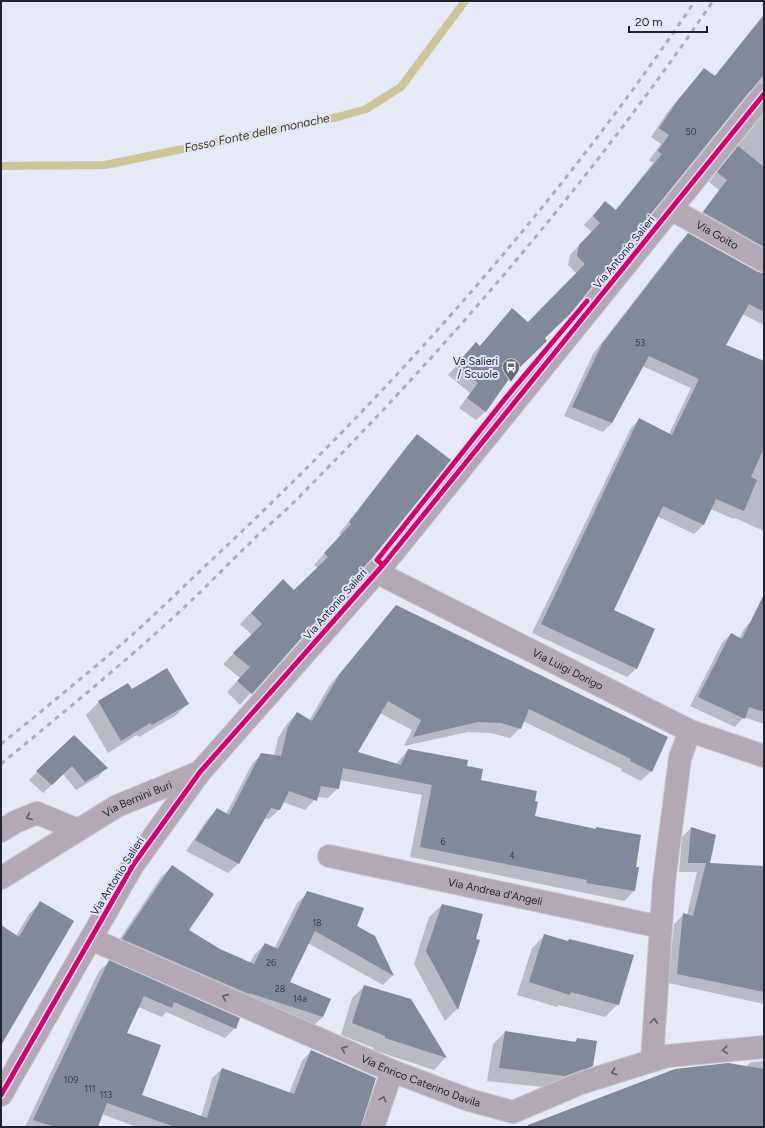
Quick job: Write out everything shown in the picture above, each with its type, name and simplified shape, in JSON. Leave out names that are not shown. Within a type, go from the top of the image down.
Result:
[{"type":"street","name":"Via Antonio Salieri","points":[[1,1095],[133,865],[200,772],[376,572],[764,94]]},
{"type":"street","name":"Via Goito","points":[[671,209],[764,260]]},
{"type":"street","name":"Via Luigi Dorigo","points":[[376,572],[690,731],[764,756]]},
{"type":"street","points":[[652,1060],[664,882],[680,758],[690,731]]},
{"type":"street","name":"Via Bernini Buri","points":[[1,878],[117,806],[200,772]]},
{"type":"street","points":[[1,831],[15,822],[37,813],[78,830]]},
{"type":"street","name":"Via Andrea d'Angeli","points":[[329,856],[661,927]]},
{"type":"street","name":"Via Enrico Caterino Davila","points":[[90,939],[392,1070],[469,1100],[513,1120],[581,1083],[652,1060],[667,1056],[764,1047]]},
{"type":"street","points":[[373,1127],[392,1070]]},
{"type":"building","points":[[764,15],[764,74],[570,314],[545,338],[547,341],[511,376],[486,412],[467,398],[478,383],[456,365],[476,342],[480,346],[512,308],[528,322],[585,264],[577,256],[579,245],[600,223],[593,216],[605,201],[616,210],[662,154],[658,151],[669,135],[659,128],[678,100],[704,68],[715,76]]},
{"type":"building","points":[[738,146],[764,167],[764,247],[703,212],[727,180],[717,172]]},
{"type":"building","points":[[688,233],[758,272],[764,273],[764,312],[749,304],[726,345],[764,361],[764,448],[751,477],[757,480],[744,511],[716,499],[704,525],[663,506],[614,610],[655,629],[637,669],[541,624],[639,418],[672,435],[699,379],[649,356],[612,423],[572,407],[602,344]]},
{"type":"building","points":[[417,434],[451,460],[373,557],[252,694],[237,681],[250,667],[233,653],[262,624],[251,613],[283,579],[294,590],[328,557],[324,553],[351,524],[349,522]]},
{"type":"building","points":[[764,594],[764,712],[749,707],[745,719],[698,697],[731,633],[742,639]]},
{"type":"building","points":[[396,605],[668,737],[652,772],[630,761],[631,759],[529,709],[521,729],[501,723],[478,722],[413,737],[421,720],[388,701],[358,752],[401,765],[408,749],[468,760],[467,766],[483,769],[481,780],[537,791],[535,801],[538,802],[535,816],[596,829],[596,827],[641,835],[636,867],[639,867],[635,891],[586,883],[587,880],[420,847],[432,785],[343,768],[339,789],[321,786],[317,801],[289,791],[280,810],[271,808],[239,864],[195,840],[217,808],[229,815],[261,753],[281,756],[288,727],[297,712],[312,721],[339,675]]},
{"type":"building","points":[[167,668],[189,704],[152,725],[150,723],[121,741],[98,701],[128,683],[132,689]]},
{"type":"building","points":[[74,735],[108,768],[85,782],[72,766],[52,785],[36,771]]},
{"type":"building","points":[[691,827],[716,835],[710,863],[764,866],[764,992],[677,974],[683,913],[693,916],[706,863],[688,863]]},
{"type":"building","points":[[172,865],[214,894],[189,930],[220,949],[254,964],[265,943],[278,949],[307,891],[364,908],[357,926],[375,936],[394,976],[315,931],[290,982],[331,999],[323,1017],[249,994],[122,939]]},
{"type":"building","points":[[40,901],[74,921],[1,1045],[1,925],[19,937]]},
{"type":"building","points":[[442,904],[483,914],[476,939],[480,940],[458,1010],[426,951]]},
{"type":"building","points":[[544,934],[568,941],[569,939],[634,955],[619,1005],[571,992],[570,995],[529,982]]},
{"type":"building","points":[[109,960],[240,1018],[236,1029],[174,1002],[172,1008],[144,996],[127,1033],[161,1045],[142,1095],[207,1118],[222,1068],[294,1094],[311,1050],[376,1078],[361,1127],[175,1127],[107,1103],[98,1127],[56,1127],[33,1120]]},
{"type":"building","points":[[364,985],[411,999],[447,1058],[385,1038],[385,1036],[352,1023]]},
{"type":"building","points":[[505,1031],[576,1042],[577,1038],[597,1041],[593,1066],[565,1076],[499,1068]]},
{"type":"building","points":[[728,1063],[764,1069],[764,1127],[528,1127],[528,1125],[675,1069]]},
{"type":"waterway","name":"Fosso Fonte delle monache","points":[[1,166],[105,165],[338,117],[366,109],[401,87],[465,1]]},
{"type":"railway","points":[[1,744],[108,656],[159,610],[283,492],[411,360],[531,221],[588,149],[643,76],[695,1]]},
{"type":"railway","points":[[1,764],[170,621],[259,534],[291,505],[405,386],[514,263],[566,199],[617,134],[713,1]]},
{"type":"cycle path","points":[[1,1095],[133,865],[200,772],[383,565],[764,94]]},
{"type":"cycle path","points":[[383,565],[377,560],[504,400],[587,301]]},
{"type":"place","name":"Va Salieri / Scuole","points":[[511,382]]}]
